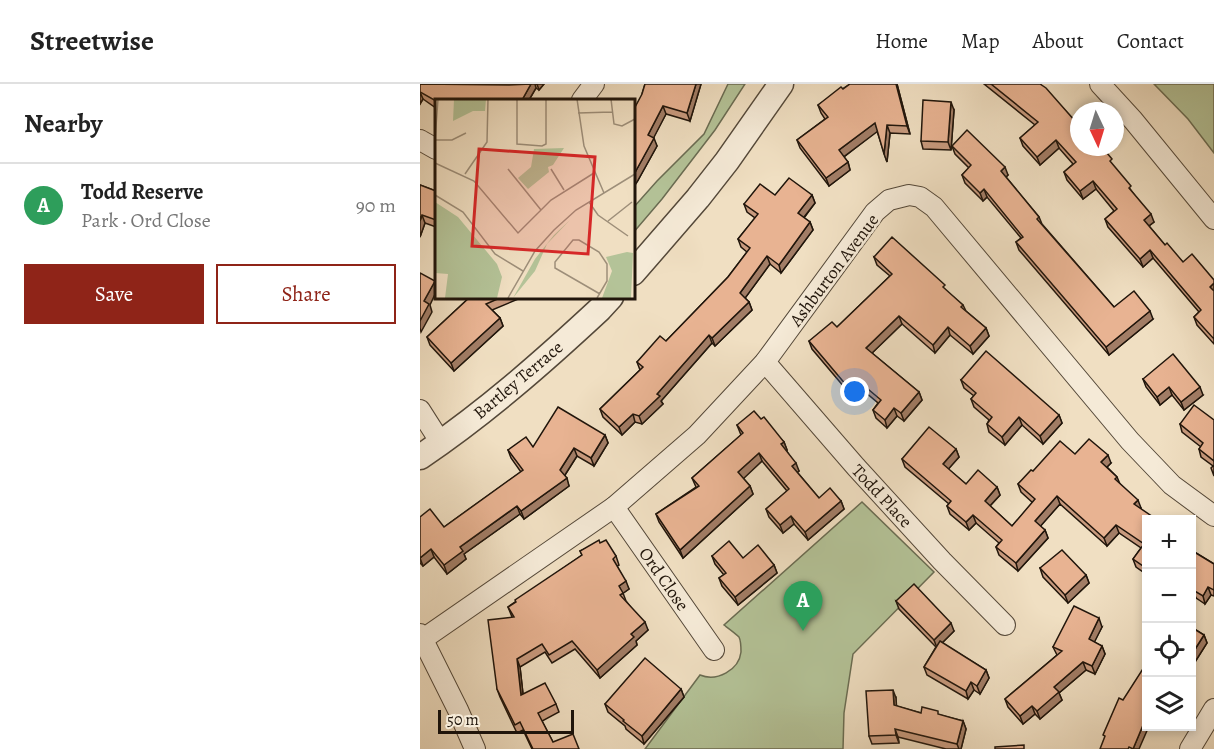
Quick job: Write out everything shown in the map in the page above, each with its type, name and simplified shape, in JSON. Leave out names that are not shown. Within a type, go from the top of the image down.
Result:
[{"type":"street","points":[[583,99],[594,84]]},
{"type":"street","points":[[634,272],[720,170],[781,84]]},
{"type":"street","points":[[1100,84],[1133,120],[1214,219]]},
{"type":"street","points":[[420,140],[435,148]]},
{"type":"street","name":"Ashburton Avenue","points":[[421,636],[614,507],[697,435],[765,362],[875,212],[889,200],[909,195],[920,197],[934,207],[1130,441],[1172,485],[1214,516]]},
{"type":"street","name":"Bartley Terrace","points":[[420,457],[524,378],[610,298]]},
{"type":"street","name":"Todd Place","points":[[765,362],[855,467],[1005,625]]},
{"type":"street","points":[[420,410],[441,443]]},
{"type":"street","name":"Ord Close","points":[[614,507],[714,650]]},
{"type":"street","points":[[421,636],[475,749]]},
{"type":"street","points":[[1190,749],[1214,710]]},
{"type":"green space","points":[[728,84],[745,84],[715,130],[634,232],[634,207],[704,134]]},
{"type":"green space","points":[[1154,84],[1214,84],[1214,153],[1188,119]]},
{"type":"green space","points":[[862,502],[934,572],[853,654],[844,713],[843,749],[645,749],[700,675],[720,676],[736,664],[741,652],[740,639],[724,625]]},
{"type":"building","points":[[420,84],[531,84],[523,99],[435,100],[420,92]]},
{"type":"building","points":[[645,84],[696,84],[687,113],[663,106],[648,135],[654,138],[634,174],[634,109]]},
{"type":"building","points":[[850,84],[896,84],[907,126],[887,125],[884,154],[875,123],[839,150],[848,162],[826,178],[797,140],[828,117],[818,105],[841,87],[843,89]]},
{"type":"building","points":[[991,84],[1040,84],[1046,88],[1070,115],[1070,155],[1056,140],[1037,157],[1020,138],[1038,122]]},
{"type":"building","points":[[923,100],[951,102],[948,142],[921,141]]},
{"type":"building","points":[[967,130],[1005,167],[1001,171],[1039,217],[1037,219],[1114,307],[1134,291],[1150,311],[1106,347],[1016,242],[1023,237],[984,189],[980,193],[962,175],[971,165],[952,146]]},
{"type":"building","points":[[1071,156],[1110,156],[1112,159],[1110,161],[1131,186],[1129,188],[1151,214],[1144,220],[1165,245],[1167,243],[1183,262],[1192,254],[1214,280],[1210,287],[1214,291],[1214,339],[1194,317],[1201,310],[1150,250],[1140,259],[1105,219],[1117,209],[1093,181],[1080,191],[1064,172],[1076,162]]},
{"type":"building","points":[[789,178],[812,195],[798,213],[810,222],[779,265],[767,256],[740,293],[749,302],[712,338],[709,335],[657,394],[660,396],[639,416],[633,414],[619,427],[600,409],[643,367],[637,362],[660,336],[666,341],[728,277],[750,248],[738,239],[758,214],[744,204],[760,184],[775,195]]},
{"type":"building","points":[[420,185],[435,191],[435,220],[422,215],[420,221]]},
{"type":"building","points":[[892,237],[945,285],[943,287],[963,305],[961,307],[986,328],[970,346],[948,327],[933,345],[899,316],[866,348],[919,392],[901,413],[894,408],[885,420],[873,410],[881,400],[856,379],[847,386],[809,341],[832,322],[837,327],[892,274],[874,257]]},
{"type":"building","points":[[420,273],[435,281],[424,301],[429,304],[420,321]]},
{"type":"building","points":[[469,298],[500,298],[486,304],[500,318],[451,363],[427,337]]},
{"type":"building","points":[[986,351],[1059,415],[1040,436],[1019,417],[1002,437],[987,424],[992,417],[971,399],[976,393],[961,380]]},
{"type":"building","points":[[1173,354],[1200,387],[1181,402],[1169,387],[1157,397],[1143,379]]},
{"type":"building","points":[[1194,405],[1214,420],[1214,461],[1199,449],[1203,443],[1180,424]]},
{"type":"building","points":[[558,407],[605,435],[591,458],[574,448],[560,470],[567,478],[521,511],[517,506],[460,547],[463,551],[444,565],[431,549],[420,558],[420,517],[430,509],[444,527],[523,470],[508,450],[526,437],[533,447]]},
{"type":"building","points":[[754,411],[761,419],[764,417],[784,442],[781,444],[796,463],[792,466],[819,498],[830,488],[841,501],[805,532],[791,516],[780,525],[766,509],[789,489],[759,453],[738,472],[750,486],[680,550],[656,514],[699,486],[692,478],[743,433],[737,425]]},
{"type":"building","points":[[929,427],[956,449],[943,464],[966,484],[978,470],[997,487],[985,501],[1012,526],[1035,499],[1018,484],[1060,441],[1075,454],[1089,439],[1108,455],[1101,462],[1117,477],[1115,479],[1138,500],[1134,504],[1150,515],[1142,515],[1142,543],[1116,525],[1104,538],[1057,496],[1035,521],[1045,530],[1016,563],[996,547],[1002,540],[973,515],[966,522],[947,506],[951,501],[902,459]]},
{"type":"building","points":[[599,540],[600,543],[606,540],[616,556],[613,559],[626,581],[619,586],[623,593],[620,595],[645,622],[631,634],[634,637],[597,670],[572,641],[549,655],[542,644],[517,659],[521,695],[545,683],[556,704],[538,713],[553,742],[573,734],[579,749],[533,749],[520,722],[515,725],[497,689],[488,620],[514,617],[508,607],[516,602],[515,600],[582,555],[580,551]]},
{"type":"building","points":[[729,541],[743,558],[758,545],[774,565],[735,597],[719,578],[726,573],[712,556]]},
{"type":"building","points":[[1142,547],[1142,565],[1133,559]]},
{"type":"building","points":[[1062,550],[1086,575],[1065,595],[1040,568]]},
{"type":"building","points":[[1196,553],[1214,564],[1214,590],[1208,587],[1203,596],[1196,592]]},
{"type":"building","points":[[914,584],[951,623],[934,640],[896,601]]},
{"type":"building","points":[[1074,606],[1099,618],[1089,639],[1102,646],[1092,666],[1083,662],[1054,687],[1059,692],[1037,711],[1032,706],[1020,716],[1005,699],[1062,651],[1053,647]]},
{"type":"building","points":[[1196,630],[1204,635],[1196,648]]},
{"type":"building","points":[[940,641],[986,670],[977,686],[971,682],[966,691],[924,667]]},
{"type":"building","points":[[645,658],[681,689],[642,736],[605,704]]},
{"type":"building","points":[[1142,670],[1142,728],[1133,749],[1129,747],[1128,749],[1100,749],[1105,736],[1103,735],[1119,698],[1123,700]]},
{"type":"building","points":[[893,690],[894,705],[921,713],[922,707],[963,721],[957,744],[895,729],[896,735],[869,736],[866,691]]},
{"type":"building","points":[[1024,745],[1024,749],[995,749],[995,747]]},
{"type":"place","name":"Todd Reserve","points":[[803,631]]}]
